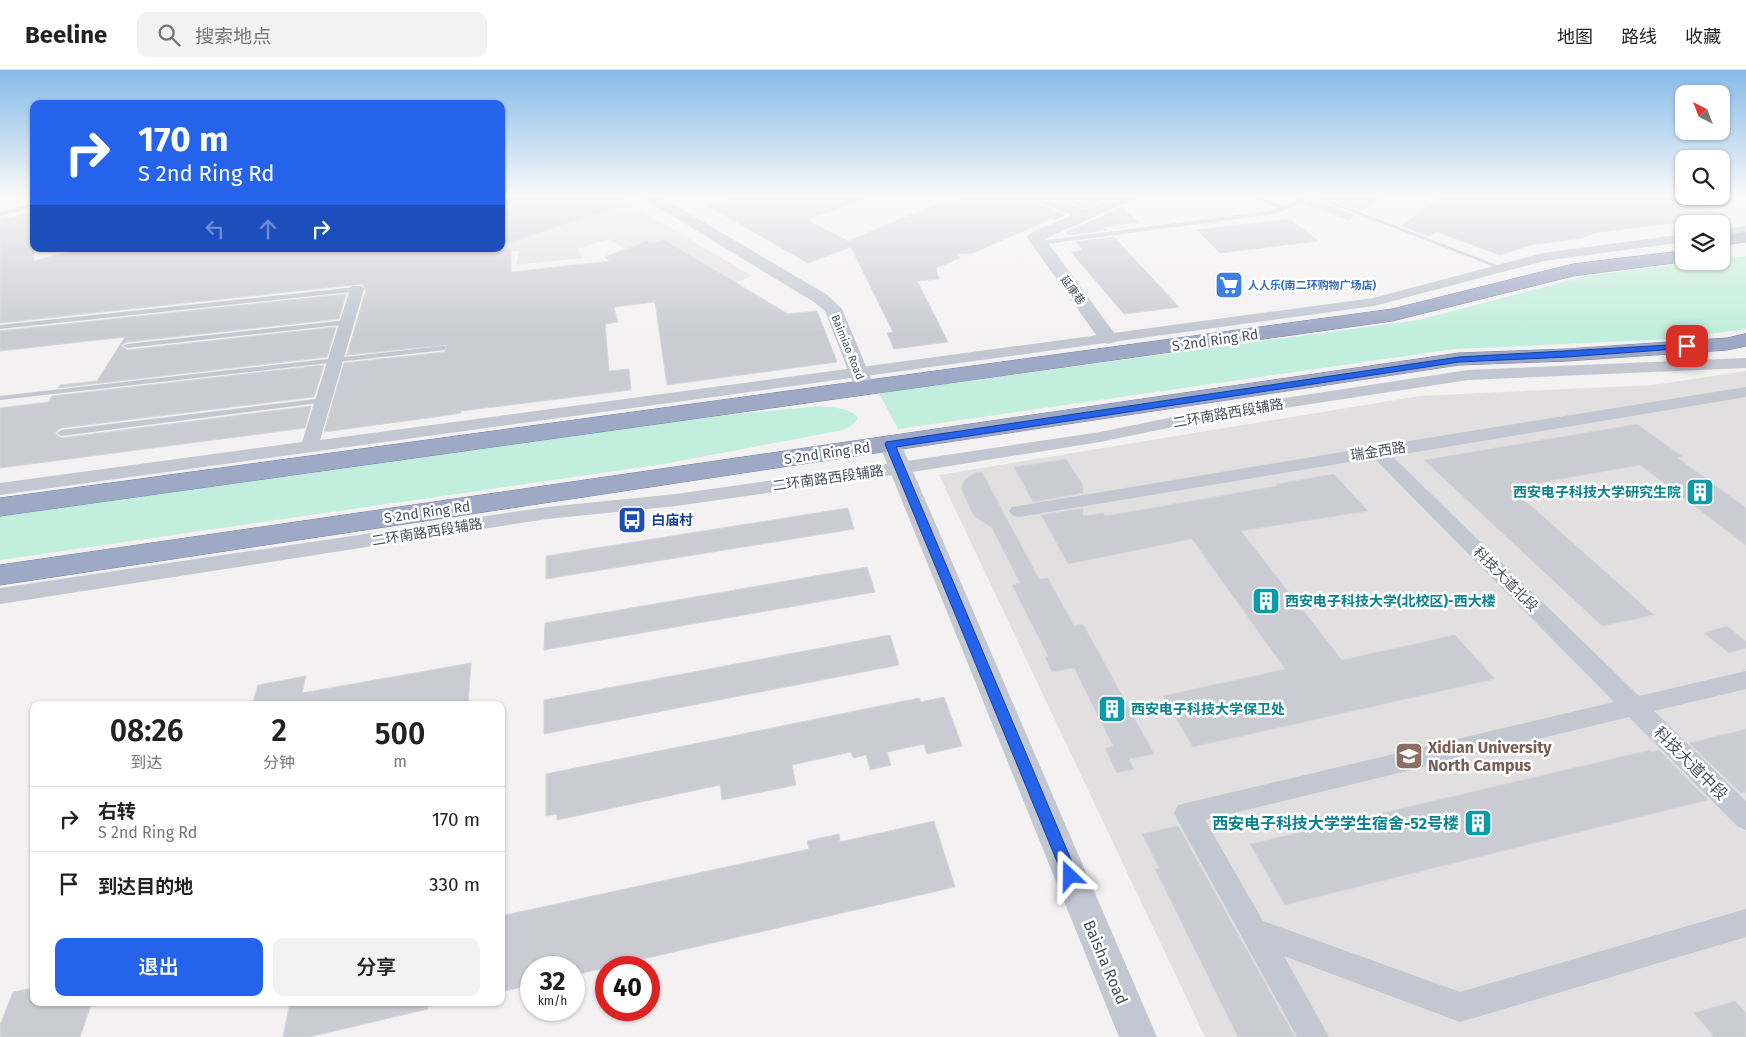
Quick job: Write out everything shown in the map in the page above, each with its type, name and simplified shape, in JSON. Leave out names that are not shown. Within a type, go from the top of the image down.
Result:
[{"type":"highway","points":[[1566,266],[1675,248]]},
{"type":"highway","points":[[1730,251],[1746,249]]},
{"type":"highway","name":"S 2nd Ring Rd","points":[[0,507],[862,380],[1392,315],[1467,287],[1566,266],[1675,257]]},
{"type":"highway","name":"S 2nd Ring Rd","points":[[0,575],[895,456],[1459,360],[1574,363],[1736,342]]},
{"type":"highway","points":[[1574,363],[1746,354]]},
{"type":"street","name":"Baimiao Road","points":[[727,242],[820,298],[833,308],[862,380]]},
{"type":"street","points":[[0,489],[310,446],[862,380],[1108,338],[1374,302],[1467,287],[1502,268],[1543,257],[1653,242]]},
{"type":"street","name":"延康巷","points":[[1039,243],[1108,338]]},
{"type":"street","points":[[310,446],[357,289]]},
{"type":"street","points":[[1574,363],[1746,363]]},
{"type":"street","name":"瑞金西路","points":[[1019,511],[1377,451],[1742,393]]},
{"type":"street","name":"科技大道北段","points":[[1377,451],[1636,707]]},
{"type":"street","name":"二环南路西段辅路","points":[[0,596],[538,515],[676,500],[895,456]]},
{"type":"street","name":"Baisha Road","points":[[895,456],[1138,1037]]},
{"type":"street","points":[[1314,1037],[1187,813],[1746,680]]},
{"type":"street","name":"科技大道中段","points":[[1636,707],[1746,818]]},
{"type":"street","points":[[1253,931],[1460,1007],[1746,923]]},
{"type":"lane","points":[[1039,243],[1046,242]]},
{"type":"lane","points":[[1434,242],[1502,268]]},
{"type":"lane","points":[[0,327],[357,289]]},
{"type":"lane","points":[[127,346],[348,322]]},
{"type":"lane","points":[[0,398],[442,348]]},
{"type":"lane","points":[[61,433],[324,400]]},
{"type":"shaded area","points":[[505,242],[599,242],[578,249],[582,258],[516,265],[519,251],[450,257],[461,252],[505,252]]},
{"type":"shaded area","points":[[614,242],[695,242],[752,276],[697,299]]},
{"type":"shaded area","name":"Xidian University North Campus","points":[[1746,371],[1746,1037],[1205,1037],[939,475],[1420,396],[1653,385]]},
{"type":"green space","points":[[1746,256],[1746,329],[1673,339],[1454,349],[898,429],[879,393],[1419,320],[1585,276],[1675,264],[1675,270],[1730,270],[1730,258]]},
{"type":"green space","points":[[821,406],[846,410],[855,414],[858,418],[855,423],[843,430],[663,464],[0,560],[0,516],[698,418]]},
{"type":"building","points":[[0,242],[30,242],[30,252],[34,252],[34,261],[68,252],[505,252],[505,249],[511,249],[511,272],[610,261],[604,257],[644,242],[651,244],[668,242],[788,314],[817,311],[837,362],[667,385],[655,302],[614,307],[618,322],[605,324],[609,371],[629,369],[631,390],[461,411],[461,413],[442,416],[324,432],[344,363],[445,352],[446,345],[347,355],[366,290],[362,284],[0,323]]},
{"type":"building","points":[[771,242],[998,242],[973,253],[957,254],[960,258],[936,268],[939,279],[917,281],[948,342],[894,349],[887,333],[893,332],[851,247],[808,263]]},
{"type":"building","points":[[1076,242],[1119,242],[1179,307],[1124,314],[1071,252],[1083,250]]},
{"type":"building","points":[[1209,242],[1309,242],[1220,253]]},
{"type":"building","points":[[1465,242],[1552,242],[1531,245],[1500,255]]},
{"type":"building","points":[[346,294],[339,319],[127,342],[121,345],[127,350],[336,327],[327,357],[58,388],[60,385],[97,381],[125,337],[0,351],[0,331]]},
{"type":"building","points":[[324,365],[314,397],[61,428],[55,433],[61,438],[311,406],[305,428],[0,468],[0,408],[48,402],[52,396]]},
{"type":"building","points":[[1637,424],[1683,457],[1678,458],[1746,508],[1746,545],[1640,465],[1511,488],[1654,615],[1602,626],[1424,460]]},
{"type":"building","points":[[1066,459],[1083,485],[1083,493],[1033,502],[1014,467]]},
{"type":"building","points":[[982,472],[1039,579],[1048,578],[1074,626],[1083,624],[1154,754],[1129,759],[1134,769],[1117,773],[1105,748],[1113,746],[1074,668],[1052,672],[1045,657],[1048,656],[1012,585],[1020,583],[992,528],[974,516],[961,489],[964,480],[975,473]]},
{"type":"building","name":"西安电子科技大学(北校区)-西大楼","points":[[1334,474],[1368,511],[1241,531],[1342,660],[1455,635],[1495,679],[1193,747],[1163,696],[1285,669],[1192,539],[1068,564],[1041,515],[1083,508],[1083,516],[1103,513],[1105,516],[1277,486],[1276,484]]},
{"type":"building","points":[[848,508],[854,529],[546,579],[546,556]]},
{"type":"building","points":[[867,567],[875,592],[544,650],[545,623]]},
{"type":"building","points":[[1727,626],[1746,641],[1746,648],[1729,653],[1704,633]]},
{"type":"building","points":[[890,635],[899,665],[544,734],[544,700]]},
{"type":"building","points":[[471,663],[468,701],[253,701],[258,685],[306,676],[302,693]]},
{"type":"building","points":[[944,697],[962,746],[927,754],[924,744],[887,752],[891,765],[870,770],[866,755],[853,758],[851,752],[792,765],[796,785],[722,800],[720,785],[557,820],[557,814],[546,816],[546,774],[919,698],[921,702]]},
{"type":"building","points":[[1746,729],[1746,792],[1741,793],[1689,743]]},
{"type":"building","name":"西安电子科技大学学生宿舍-52号楼","points":[[1650,750],[1652,752],[1659,750],[1708,800],[1285,905],[1250,844]]},
{"type":"building","points":[[934,821],[955,887],[656,956],[595,956],[595,970],[585,972],[585,956],[520,956],[520,988],[505,991],[505,915],[809,849],[807,841],[839,834],[840,842]]},
{"type":"building","points":[[1178,826],[1295,1037],[1238,1037],[1155,869],[1159,868],[1142,834]]},
{"type":"building","points":[[30,989],[30,1006],[91,1006],[80,1037],[0,1037],[0,1025],[13,992]]},
{"type":"building","points":[[1735,1001],[1746,1013],[1746,1037],[1714,1037],[1694,1013]]},
{"type":"building","points":[[289,1006],[428,1006],[428,1009],[309,1037],[283,1037]]},
{"type":"place","name":"人人乐(南二环购物广场店)","points":[[1229,285]]},
{"type":"place","name":"西安电子科技大学研究生院","points":[[1700,492]]},
{"type":"place","name":"白庙村","points":[[632,520]]},
{"type":"place","name":"西安电子科技大学(北校区)-西大楼","points":[[1266,601]]},
{"type":"place","name":"西安电子科技大学保卫处","points":[[1112,709]]},
{"type":"place","name":"Xidian University North Campus","points":[[1409,756]]},
{"type":"place","name":"西安电子科技大学学生宿舍-52号楼","points":[[1478,823]]},
{"type":"route","points":[[1070,876],[890,444],[1459,360],[1567,355],[1687,346]]}]
